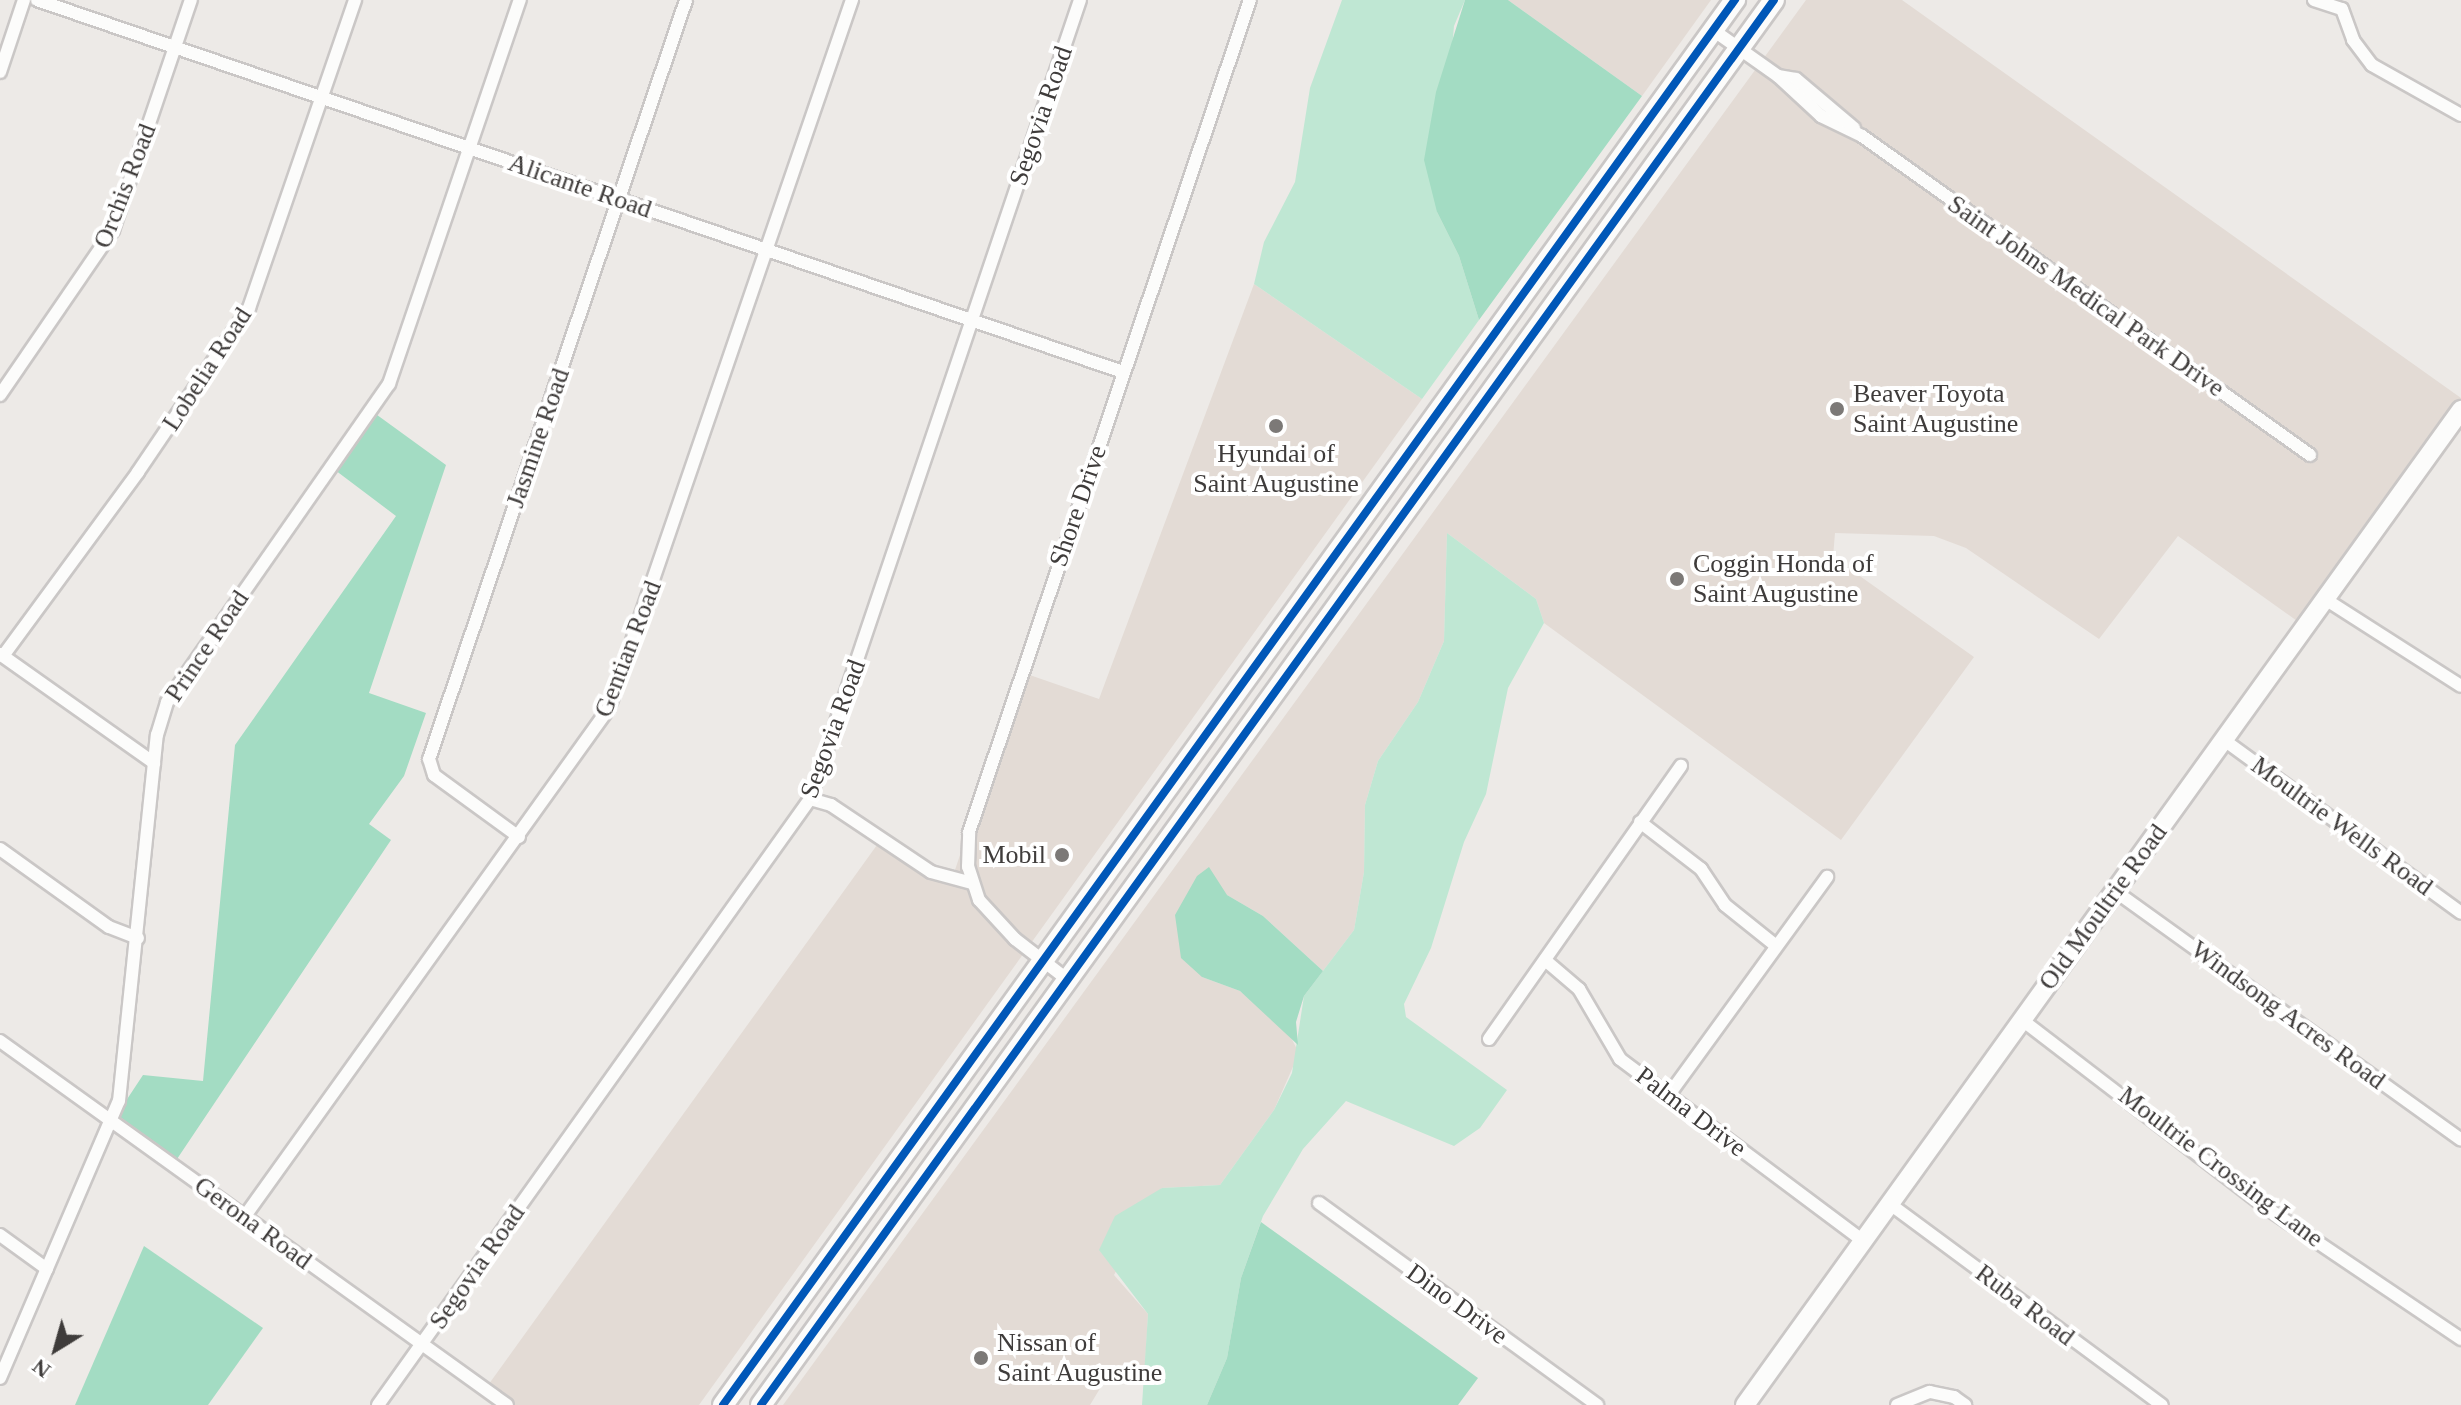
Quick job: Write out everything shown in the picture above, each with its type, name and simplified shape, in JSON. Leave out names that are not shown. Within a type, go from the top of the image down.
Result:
[{"type":"main road","points":[[723,1405],[1735,0]]},
{"type":"main road","points":[[761,1405],[1774,0]]},
{"type":"main road","points":[[1560,243],[1586,261]]},
{"type":"main road","name":"Old Moultrie Road","points":[[1745,1405],[2461,410]]},
{"type":"main road","points":[[1330,561],[1356,580]]},
{"type":"main road","points":[[842,1243],[865,1262]]},
{"type":"street","points":[[0,72],[24,0]]},
{"type":"street","name":"Alicante Road","points":[[37,0],[973,318],[1123,372]]},
{"type":"street","name":"Orchis Road","points":[[0,395],[113,230],[191,0]]},
{"type":"street","name":"Lobelia Road","points":[[1,655],[236,332],[260,282],[355,0]]},
{"type":"street","name":"Prince Road","points":[[0,1378],[112,1121],[125,1076],[154,763],[161,718],[174,687],[389,384],[520,0]]},
{"type":"street","name":"Jasmine Road","points":[[519,837],[434,775],[429,759],[686,0]]},
{"type":"street","name":"Gentian Road","points":[[245,1216],[598,727],[618,689],[852,0]]},
{"type":"street","name":"Segovia Road","points":[[378,1405],[810,799],[1080,0]]},
{"type":"street","name":"Shore Drive","points":[[1068,980],[996,921],[972,883],[967,849],[973,815],[1250,0]]},
{"type":"street","points":[[2314,0],[2342,9],[2353,40],[2372,65],[2461,115]]},
{"type":"street","name":"Saint Johns Medical Park Drive","points":[[1713,30],[1778,76],[1821,116],[1862,136],[2310,455]]},
{"type":"street","points":[[2325,599],[2461,686]]},
{"type":"street","points":[[1,655],[154,763]]},
{"type":"street","name":"Moultrie Wells Road","points":[[2224,740],[2461,913]]},
{"type":"street","points":[[1489,1039],[1681,766]]},
{"type":"street","points":[[810,799],[831,805],[931,872],[972,883]]},
{"type":"street","points":[[1640,822],[1701,869],[1725,905],[1775,945]]},
{"type":"street","points":[[0,849],[109,927],[138,938]]},
{"type":"street","points":[[1668,1096],[1827,877]]},
{"type":"street","name":"Windsong Acres Road","points":[[2115,891],[2461,1140]]},
{"type":"street","name":"Palma Drive","points":[[1545,960],[1579,989],[1620,1059],[1863,1241]]},
{"type":"street","name":"Moultrie Crossing Lane","points":[[2022,1020],[2264,1206],[2461,1339]]},
{"type":"street","name":"Gerona Road","points":[[0,1041],[507,1405]]},
{"type":"street","name":"Dino Drive","points":[[1319,1203],[1597,1405]]},
{"type":"street","name":"Ruba Road","points":[[1890,1204],[2162,1405]]},
{"type":"street","points":[[0,1235],[47,1269]]},
{"type":"street","points":[[1897,1405],[1930,1392],[1954,1397],[1965,1405]]},
{"type":"shaded area","points":[[1508,0],[1711,0],[1642,96]]},
{"type":"shaded area","points":[[1806,0],[1902,0],[2461,398],[2300,623],[2178,536],[2099,639],[1966,548],[1934,536],[1835,533],[1833,557],[1974,657],[1841,840],[1544,623],[1536,599],[1447,533],[1444,641],[1418,702],[1378,761],[1365,805],[1364,872],[1354,930],[1323,971],[1263,916],[1227,895],[1202,977],[1240,991],[1287,1030],[1299,1053],[1274,1110],[1220,1185],[1162,1188],[1114,1275],[1148,1314],[1144,1384],[1107,1377],[1090,1405],[783,1405]]},
{"type":"shaded area","points":[[1254,284],[1422,399],[699,1405],[509,1405],[486,1388],[882,838],[951,882],[1021,672],[1099,699]]},
{"type":"green space","points":[[1342,0],[1465,0],[1454,26],[1437,212],[1459,256],[1479,320],[1422,399],[1254,284],[1264,242],[1295,182],[1310,88]]},
{"type":"green space","points":[[1465,0],[1508,0],[1642,96],[1479,320],[1459,256],[1437,212],[1424,160],[1436,92]]},
{"type":"green space","points":[[373,412],[446,465],[369,693],[426,713],[404,776],[369,824],[391,840],[175,1162],[112,1122],[143,1075],[203,1081],[235,745],[396,516],[331,467]]},
{"type":"green space","points":[[1447,533],[1536,599],[1544,623],[1508,688],[1486,794],[1464,842],[1431,948],[1404,1004],[1406,1017],[1507,1090],[1480,1128],[1454,1146],[1346,1101],[1303,1149],[1263,1216],[1241,1278],[1227,1358],[1207,1405],[1142,1405],[1148,1314],[1099,1250],[1115,1216],[1162,1188],[1220,1185],[1274,1110],[1292,1073],[1304,996],[1354,930],[1364,872],[1365,805],[1378,761],[1418,702],[1444,641]]},
{"type":"green space","points":[[1209,867],[1227,895],[1263,916],[1323,971],[1304,996],[1296,1022],[1298,1045],[1240,991],[1202,977],[1181,958],[1175,915],[1197,876]]},
{"type":"green space","points":[[1261,1222],[1478,1378],[1458,1405],[1207,1405],[1227,1358],[1241,1278]]},
{"type":"green space","points":[[144,1246],[263,1328],[208,1405],[75,1405]]},
{"type":"cycle path","points":[[723,1405],[1735,0]]},
{"type":"cycle path","points":[[761,1405],[1774,0]]},
{"type":"place","name":"Beaver Toyota Saint Augustine","points":[[1837,409]]},
{"type":"place","name":"Hyundai of Saint Augustine","points":[[1276,426]]},
{"type":"place","name":"Coggin Honda of Saint Augustine","points":[[1677,579]]},
{"type":"place","name":"Mobil","points":[[1062,855]]},
{"type":"place","name":"Nissan of Saint Augustine","points":[[981,1358]]}]
